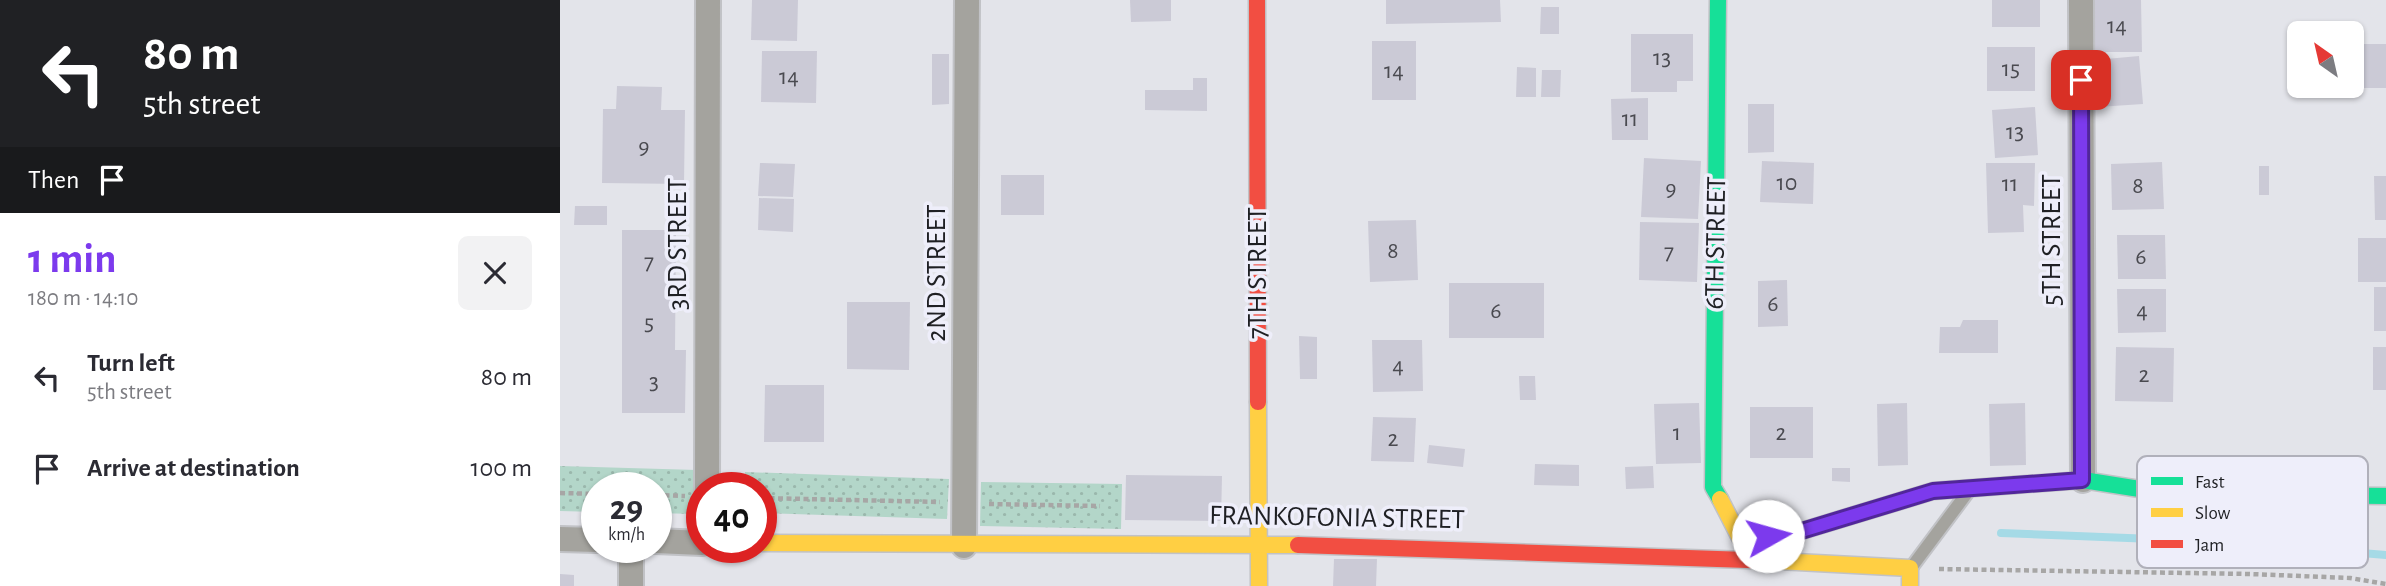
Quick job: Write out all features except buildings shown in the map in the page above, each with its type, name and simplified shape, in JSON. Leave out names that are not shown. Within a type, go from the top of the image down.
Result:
[{"type":"street","name":"3RD STREET","points":[[701,472],[708,0]]},
{"type":"street","name":"2ND STREET","points":[[964,546],[967,0]]},
{"type":"street","name":"7TH STREET","points":[[1257,0],[1259,586]]},
{"type":"street","name":"6TH STREET","points":[[1718,0],[1713,487],[1739,548]]},
{"type":"street","name":"5TH STREET","points":[[2081,0],[2082,480]]},
{"type":"street","points":[[1739,548],[1933,491],[2082,480],[2137,489]]},
{"type":"street","points":[[2368,496],[2386,496]]},
{"type":"street","points":[[560,539],[581,540]]},
{"type":"street","name":"FRANKOFONIA STREET","points":[[777,543],[1739,548],[1910,568]]},
{"type":"street","points":[[631,563],[631,586]]},
{"type":"street","points":[[1910,568],[1910,586]]},
{"type":"lane","points":[[1910,568],[1971,488]]},
{"type":"path","points":[[560,493],[581,494]]},
{"type":"path","points":[[777,498],[948,503]]},
{"type":"path","points":[[980,503],[1100,506]]},
{"type":"path","points":[[1910,568],[2250,574],[2350,578],[2386,584]]},
{"type":"green space","points":[[560,466],[697,470],[686,472],[686,514],[672,513],[672,472],[581,472],[581,512],[560,511]]},
{"type":"green space","points":[[777,473],[949,479],[947,519],[777,514]]},
{"type":"green space","points":[[981,482],[1122,484],[1121,529],[980,526]]},
{"type":"waterway","points":[[2001,533],[2137,538]]},
{"type":"waterway","points":[[2368,554],[2386,555]]},
{"type":"traffic: fast","points":[[1718,0],[1713,487],[1720,499]]},
{"type":"traffic: fast","points":[[2014,485],[2083,480],[2137,489]]},
{"type":"traffic: fast","points":[[2368,496],[2386,496]]},
{"type":"traffic: slow","points":[[1258,402],[1259,586]]},
{"type":"traffic: slow","points":[[1720,499],[1740,538],[1795,533],[1933,491],[2014,485]]},
{"type":"traffic: slow","points":[[777,543],[1298,545]]},
{"type":"traffic: slow","points":[[1777,561],[1910,568],[1910,586]]},
{"type":"traffic: jam","points":[[1257,0],[1258,402]]},
{"type":"traffic: jam","points":[[1298,545],[1777,561]]},
{"type":"route","points":[[1768,536],[1795,533],[1933,491],[2082,480],[2081,80]]}]
